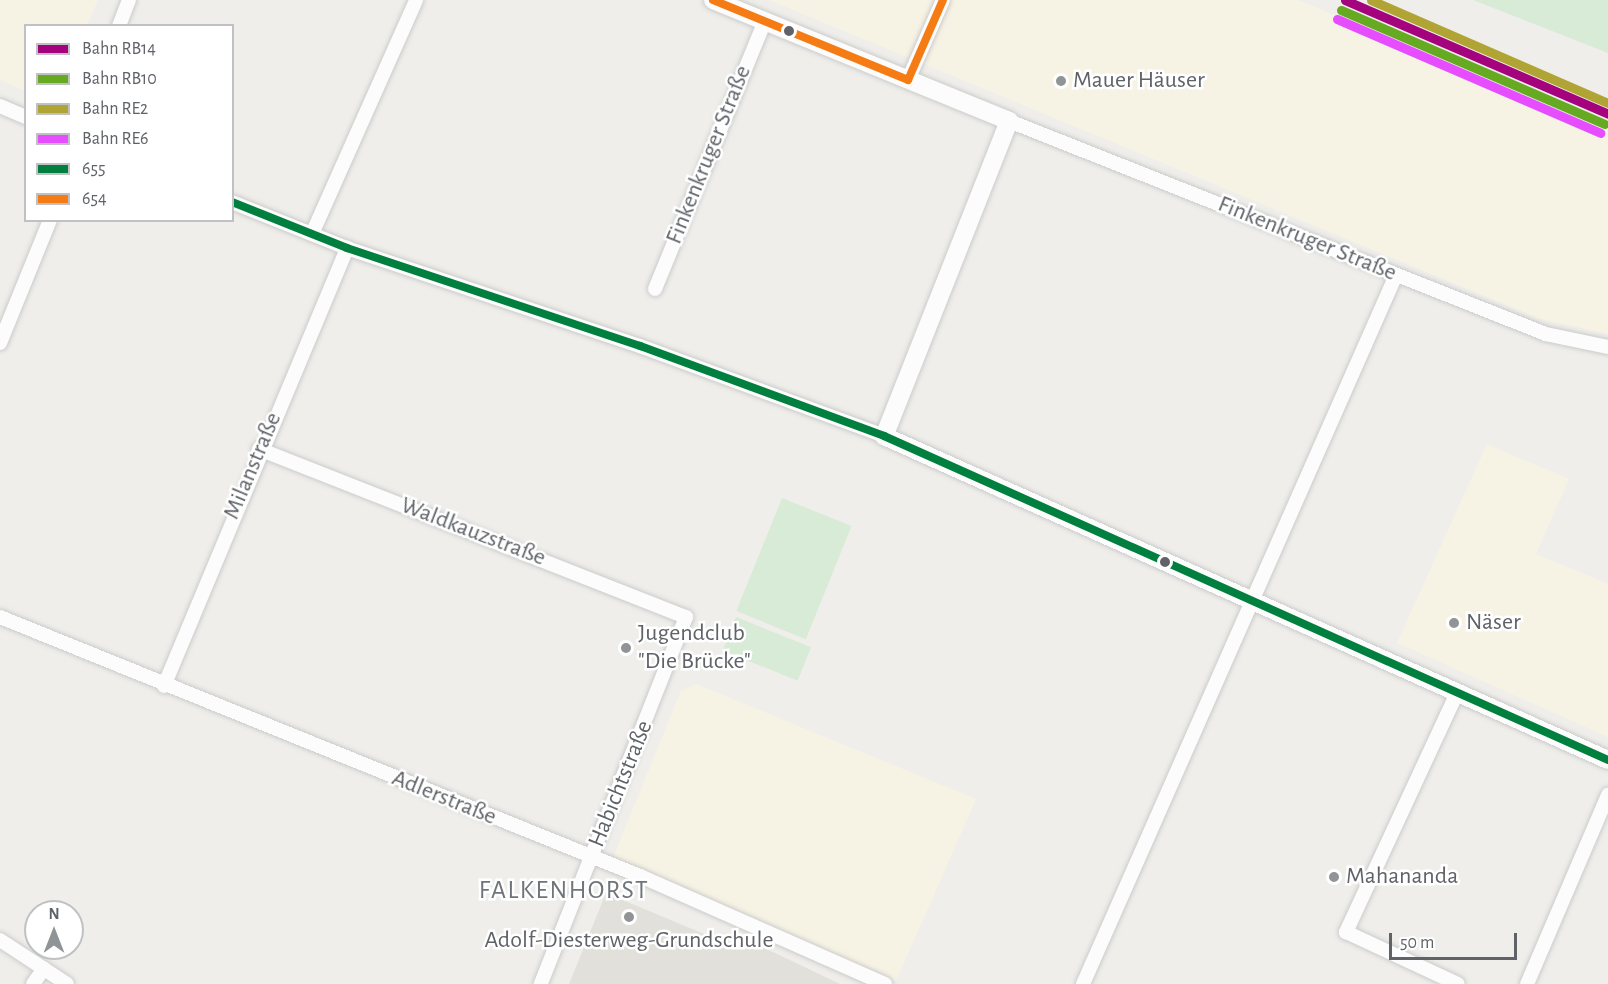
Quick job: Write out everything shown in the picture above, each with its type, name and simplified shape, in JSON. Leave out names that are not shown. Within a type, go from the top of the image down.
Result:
[{"type":"street","points":[[120,24],[129,0]]},
{"type":"street","points":[[312,234],[416,0]]},
{"type":"street","name":"Finkenkruger Straße","points":[[713,0],[1009,121],[1546,334],[1608,347]]},
{"type":"street","points":[[908,80],[943,0]]},
{"type":"street","name":"Finkenkruger Straße","points":[[655,289],[765,21]]},
{"type":"street","points":[[0,106],[24,116]]},
{"type":"street","points":[[884,436],[1009,121]]},
{"type":"street","points":[[234,203],[347,248],[657,352],[884,436],[1608,760]]},
{"type":"street","points":[[0,343],[49,222]]},
{"type":"street","name":"Milanstraße","points":[[164,686],[259,449],[347,248]]},
{"type":"street","points":[[1083,984],[1250,599],[1396,275]]},
{"type":"street","name":"Waldkauzstraße","points":[[259,449],[686,617]]},
{"type":"street","name":"Adlerstraße","points":[[0,617],[164,686],[592,857],[885,984]]},
{"type":"street","name":"Habichtstraße","points":[[541,984],[686,617]]},
{"type":"street","points":[[1456,693],[1346,932],[1458,984]]},
{"type":"street","points":[[1527,984],[1608,795]]},
{"type":"street","points":[[0,940],[67,984]]},
{"type":"street","points":[[33,984],[44,968]]},
{"type":"shaded area","points":[[0,0],[98,0],[87,24],[24,24],[24,91],[0,80]]},
{"type":"shaded area","points":[[769,0],[1299,0],[1608,132],[1608,334],[1540,319]]},
{"type":"shaded area","points":[[1487,444],[1569,479],[1536,554],[1608,584],[1608,737],[1397,643]]},
{"type":"shaded area","points":[[696,684],[976,799],[896,981],[613,858],[681,691]]},
{"type":"shaded area","name":"Adolf-Diesterweg-Grundschule","points":[[606,893],[740,949],[748,940],[840,984],[569,984]]},
{"type":"green space","points":[[1473,0],[1608,0],[1608,53]]},
{"type":"green space","points":[[782,498],[852,526],[806,639],[736,611]]},
{"type":"green space","points":[[736,617],[811,647],[798,681],[723,650]]},
{"type":"rail line","name":"RB14","points":[[1345,0],[1608,114]]},
{"type":"rail line","name":"RE2","points":[[1371,0],[1608,103]]},
{"type":"rail line","name":"RB10","points":[[1341,10],[1604,124]]},
{"type":"rail line","name":"RE6","points":[[1337,19],[1600,133]]},
{"type":"transit line","name":"654","points":[[713,0],[908,80]]},
{"type":"transit line","name":"654","points":[[908,80],[943,0]]},
{"type":"transit line","name":"655","points":[[234,203],[347,248],[640,346],[884,436],[1608,760]]},
{"type":"place","name":"Mauer Häuser","points":[[1061,81]]},
{"type":"place","name":"Näser","points":[[1454,623]]},
{"type":"place","name":"Jugendclub \"Die Brücke\"","points":[[626,648]]},
{"type":"place","name":"Mahananda","points":[[1334,877]]},
{"type":"place","name":"Adolf-Diesterweg-Grundschule","points":[[629,917]]},
{"type":"district","name":"FALKENHORST","points":[[564,891]]}]
